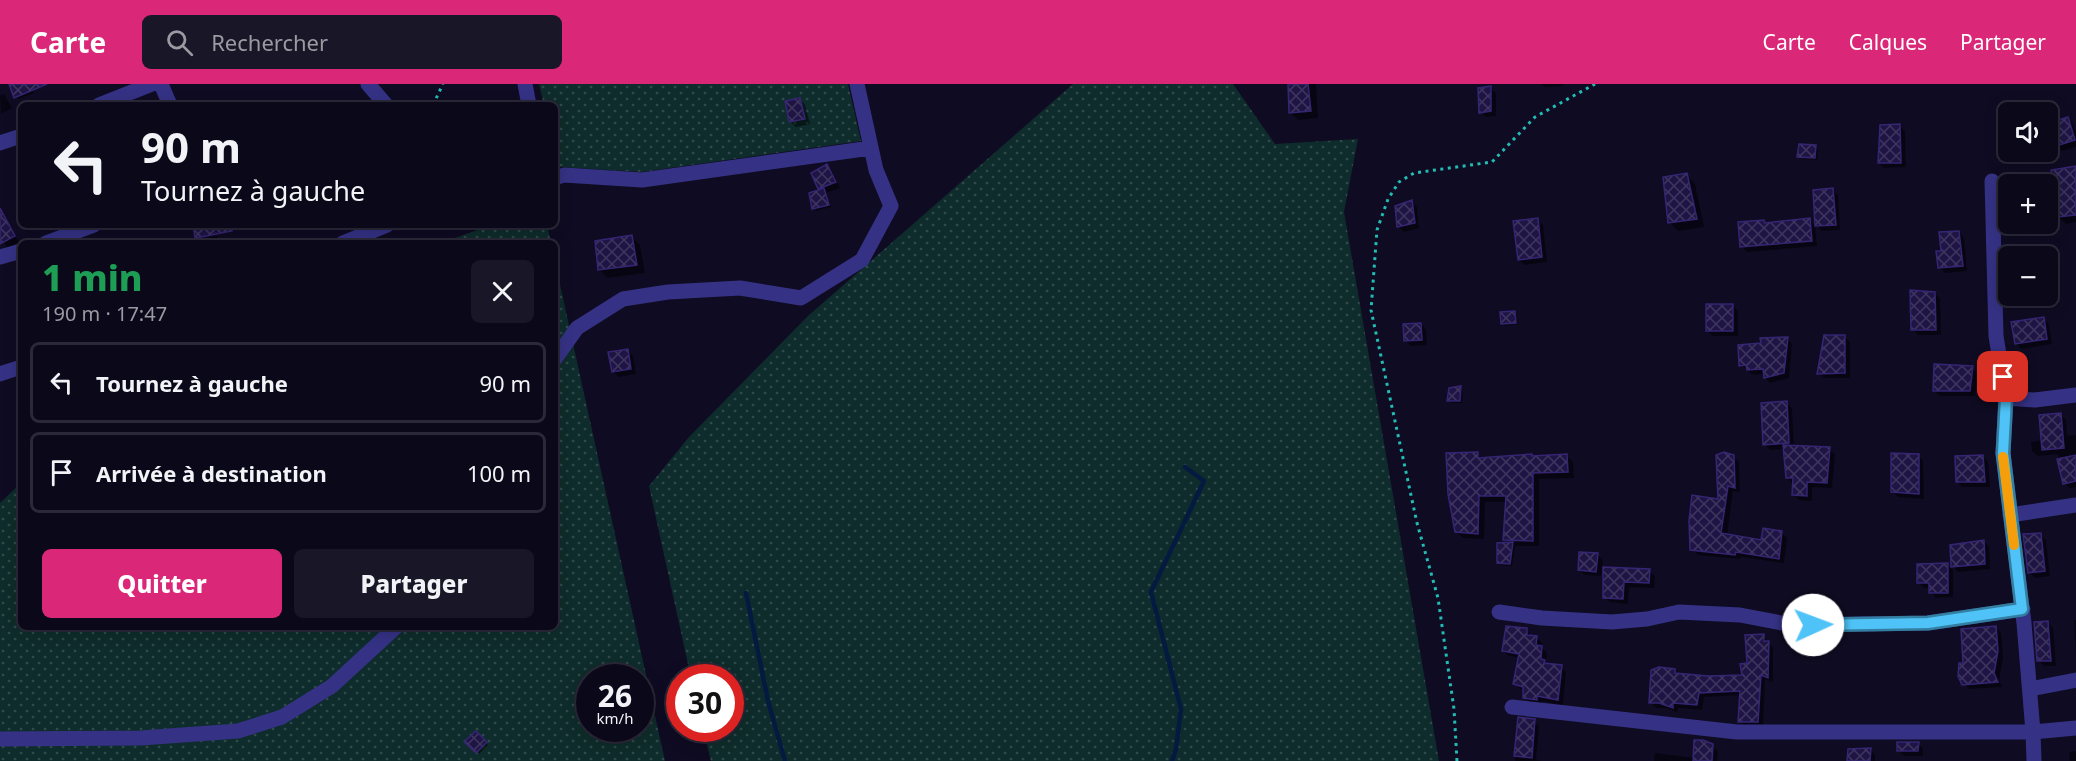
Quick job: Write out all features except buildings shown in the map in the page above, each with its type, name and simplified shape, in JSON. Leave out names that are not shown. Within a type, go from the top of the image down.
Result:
[{"type":"street","points":[[107,102],[152,84]]},
{"type":"street","points":[[161,84],[169,102]]},
{"type":"street","points":[[368,84],[383,102]]},
{"type":"street","points":[[525,84],[528,102]]},
{"type":"street","points":[[558,355],[577,328],[622,299],[668,292],[740,288],[801,298],[862,260],[891,206],[876,170],[857,84]]},
{"type":"street","points":[[0,143],[18,137]]},
{"type":"street","points":[[558,177],[564,175],[642,180],[871,148]]},
{"type":"street","points":[[1992,182],[1996,336],[2006,398],[2003,453],[2022,609],[2034,761]]},
{"type":"street","points":[[54,240],[86,228]]},
{"type":"street","points":[[350,240],[380,228]]},
{"type":"street","points":[[0,258],[18,253]]},
{"type":"street","points":[[0,374],[18,368]]},
{"type":"street","points":[[2006,398],[2035,400],[2076,395]]},
{"type":"street","points":[[2010,515],[2076,505]]},
{"type":"street","points":[[1499,612],[1542,618],[1612,622],[1647,619],[1679,612],[1740,615],[1792,625],[1928,623],[2022,609]]},
{"type":"street","points":[[0,739],[141,738],[238,731],[282,717],[332,686],[393,630]]},
{"type":"street","points":[[2030,689],[2076,680]]},
{"type":"street","points":[[1512,707],[1737,732],[2033,732],[2076,728]]},
{"type":"path","points":[[434,102],[443,84]]},
{"type":"path","points":[[1457,761],[1455,720],[1438,598],[1417,523],[1371,310],[1377,230],[1388,199],[1399,182],[1414,173],[1492,162],[1535,117],[1595,84]]},
{"type":"green space","points":[[539,84],[848,84],[861,141],[642,172],[559,167],[558,102],[543,102]]},
{"type":"green space","points":[[1073,84],[1233,84],[1275,144],[1358,139],[1344,212],[1439,761],[711,761],[706,742],[744,742],[744,664],[688,664],[649,486],[689,437],[808,316]]},
{"type":"green space","points":[[483,228],[548,228],[550,240],[445,240]]},
{"type":"green space","points":[[558,276],[644,664],[576,664],[576,742],[654,742],[654,711],[665,761],[0,761],[0,503],[18,486],[18,630],[558,630]]},
{"type":"waterway","points":[[1172,761],[1176,749],[1181,709],[1151,592],[1204,481],[1185,467]]},
{"type":"waterway","points":[[746,593],[768,701],[785,761]]},
{"type":"slow traffic","points":[[2003,457],[2014,545]]},
{"type":"route","points":[[1813,625],[1928,623],[2022,609],[2003,453],[2006,398],[2003,377]]}]
